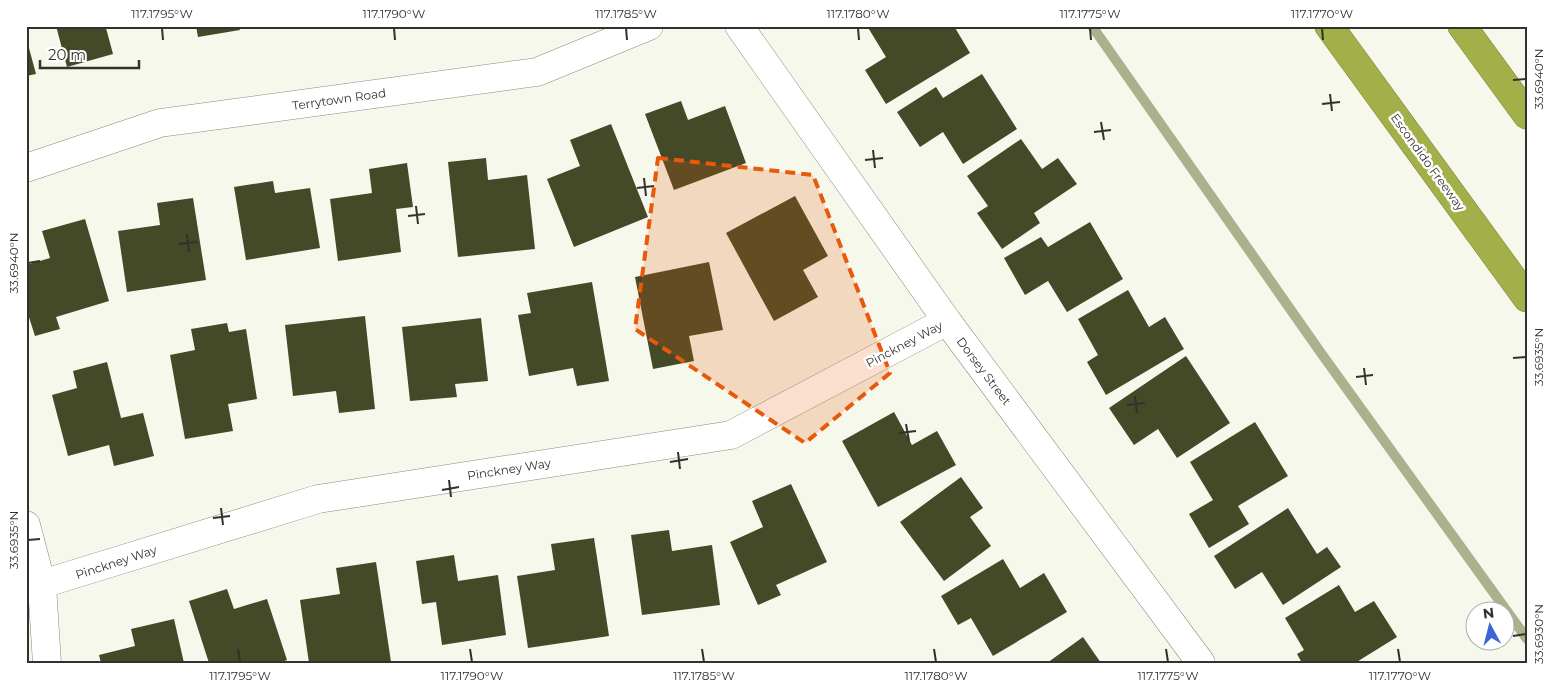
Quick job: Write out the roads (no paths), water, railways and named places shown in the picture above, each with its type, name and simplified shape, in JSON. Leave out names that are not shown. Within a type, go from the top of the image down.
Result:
[{"type":"highway","name":"Escondido Freeway","points":[[1329,26],[1527,298]]},
{"type":"highway","points":[[1462,26],[1527,115]]},
{"type":"street","name":"Terrytown Road","points":[[26,168],[160,123],[537,72],[649,26]]},
{"type":"street","name":"Dorsey Street","points":[[738,26],[947,321],[1201,663]]},
{"type":"street","name":"Pinckney Way","points":[[34,588],[318,499],[731,435],[947,321]]},
{"type":"street","points":[[26,525],[34,588],[47,663]]},
{"type":"waterway","points":[[1092,26],[1321,353],[1527,639]]}]
